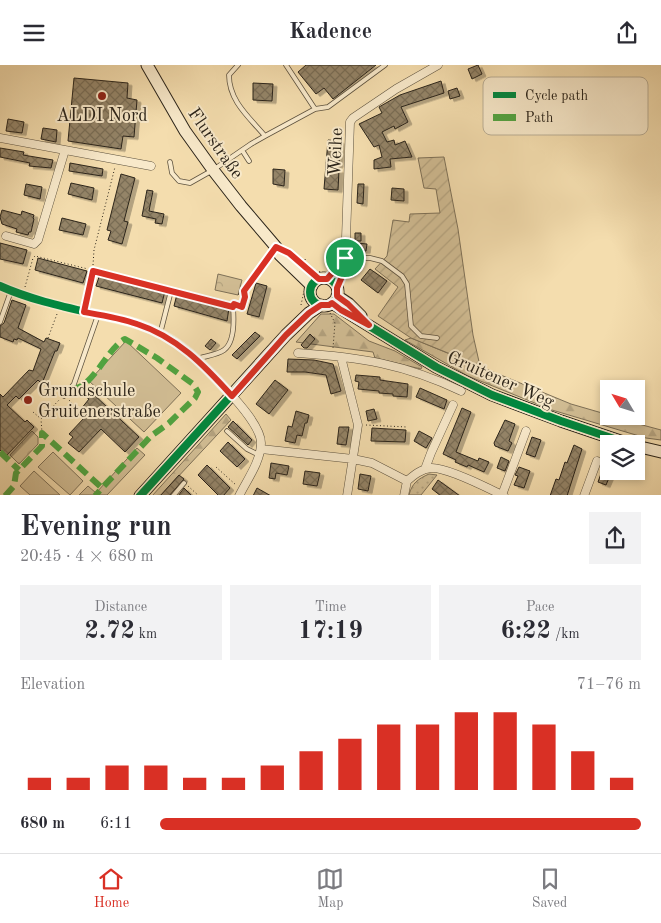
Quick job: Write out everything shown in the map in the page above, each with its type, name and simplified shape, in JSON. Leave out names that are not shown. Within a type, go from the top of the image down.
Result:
[{"type":"main road","name":"Flurstraße","points":[[147,65],[185,131],[213,170],[276,247]]},
{"type":"main road","points":[[276,247],[289,253],[317,283]]},
{"type":"main road","points":[[317,283],[334,282],[332,301]]},
{"type":"main road","points":[[317,283],[314,302],[332,301]]},
{"type":"main road","points":[[286,335],[317,283]]},
{"type":"main road","points":[[140,495],[286,335],[309,313],[332,301]]},
{"type":"main road","name":"Gruitener Weg","points":[[332,301],[341,310],[369,325],[436,367],[492,395],[602,435]]},
{"type":"main road","points":[[645,448],[661,452]]},
{"type":"street","name":"Weihe","points":[[332,301],[346,267],[344,202],[350,122],[353,118],[396,89],[438,65]]},
{"type":"street","points":[[0,138],[151,166]]},
{"type":"street","points":[[6,236],[34,244],[38,240],[65,150]]},
{"type":"street","points":[[317,283],[345,258]]},
{"type":"street","points":[[0,286],[59,306],[138,324],[160,333],[197,359],[232,396],[257,429],[261,442],[260,452],[240,493]]},
{"type":"street","points":[[298,353],[340,357],[397,366],[432,377],[461,391]]},
{"type":"street","points":[[340,357],[358,425],[346,495]]},
{"type":"street","points":[[425,469],[453,405]]},
{"type":"street","points":[[404,495],[407,481],[413,475],[425,469],[438,468],[503,495],[526,431]]},
{"type":"street","points":[[260,452],[353,459],[381,466],[407,481]]},
{"type":"street","points":[[584,495],[597,461]]},
{"type":"lane","points":[[238,65],[229,75],[229,85],[236,102],[265,136]]},
{"type":"lane","points":[[286,65],[315,109]]},
{"type":"lane","points":[[170,162],[172,173],[179,184],[197,181],[265,136],[315,109],[328,107],[386,65]]},
{"type":"lane","points":[[242,150],[249,161]]},
{"type":"lane","points":[[345,258],[370,258],[382,261],[402,276],[407,284],[411,326],[421,336],[437,338]]},
{"type":"lane","points":[[84,312],[93,271]]},
{"type":"lane","points":[[0,322],[11,291]]},
{"type":"lane","points":[[160,333],[171,291]]},
{"type":"lane","points":[[197,359],[226,348],[232,333],[233,307]]},
{"type":"lane","points":[[64,395],[74,384],[98,315]]},
{"type":"lane","points":[[227,431],[247,449],[260,452]]},
{"type":"lane","points":[[173,495],[184,483]]},
{"type":"path","points":[[93,271],[94,250],[117,160]]},
{"type":"path","points":[[22,295],[32,258],[35,256],[233,307],[234,304],[242,307],[244,291],[276,247]]},
{"type":"path","points":[[301,305],[304,297],[317,283],[313,271],[305,259]]},
{"type":"path","points":[[238,293],[245,295]]},
{"type":"path","points":[[332,301],[333,321],[335,323],[332,356]]},
{"type":"path","points":[[48,338],[59,306]]},
{"type":"path","points":[[333,321],[338,314]]},
{"type":"path","points":[[41,419],[64,395],[84,415]]},
{"type":"path","points":[[33,412],[41,419],[42,433]]},
{"type":"path","points":[[358,425],[408,427]]},
{"type":"path","points":[[216,467],[240,493]]},
{"type":"path","points":[[184,483],[199,495]]},
{"type":"green space","points":[[444,157],[458,229],[473,335],[480,366],[411,338],[378,316],[398,287],[375,269],[387,256],[393,220],[409,222],[410,214],[440,213],[436,189],[424,188],[418,158]]},
{"type":"green space","points":[[218,274],[242,280],[238,295],[215,290]]},
{"type":"green space","points":[[321,314],[334,314],[369,341],[395,351],[422,367],[421,369],[375,358],[373,352],[296,342]]},
{"type":"green space","points":[[411,338],[571,404],[600,412],[600,424],[552,410],[468,376],[405,340]]},
{"type":"green space","points":[[126,341],[181,393],[144,432],[89,381]]},
{"type":"green space","points":[[226,414],[231,420],[161,495],[153,495]]},
{"type":"green space","points":[[602,425],[642,425],[661,430],[661,440],[645,438],[645,435],[636,435]]},
{"type":"green space","points":[[32,431],[38,437],[38,444],[19,464],[10,455]]},
{"type":"green space","points":[[137,448],[145,455],[107,495],[79,495],[88,486],[96,493]]},
{"type":"green space","points":[[53,452],[83,481],[70,495],[38,467]]},
{"type":"green space","points":[[34,471],[60,495],[30,495],[20,486]]},
{"type":"green space","points":[[429,474],[437,475],[421,495],[409,495],[416,482]]},
{"type":"building","points":[[306,65],[376,65],[333,99],[324,88],[316,94],[298,72]]},
{"type":"building","points":[[478,65],[482,74],[472,79],[468,69]]},
{"type":"building","points":[[74,78],[128,83],[127,98],[137,100],[134,137],[123,136],[121,149],[68,141]]},
{"type":"building","points":[[441,81],[444,93],[401,107],[408,122],[395,129],[394,126],[382,132],[387,142],[394,140],[395,145],[405,141],[412,157],[390,159],[391,167],[374,169],[374,160],[382,157],[379,145],[374,147],[359,124],[382,113],[379,107],[400,95]]},
{"type":"building","points":[[253,83],[273,84],[272,101],[253,100]]},
{"type":"building","points":[[457,88],[460,96],[450,99],[448,91]]},
{"type":"building","points":[[8,119],[24,122],[22,133],[6,131]]},
{"type":"building","points":[[43,128],[57,130],[56,142],[41,139]]},
{"type":"building","points":[[328,140],[340,141],[339,165],[335,167],[337,171],[339,170],[338,190],[324,189]]},
{"type":"building","points":[[0,148],[24,152],[23,155],[53,160],[51,168],[29,166],[30,163],[0,157]]},
{"type":"building","points":[[70,163],[103,169],[102,176],[69,171]]},
{"type":"building","points":[[273,169],[285,170],[284,186],[273,184]]},
{"type":"building","points":[[121,174],[135,178],[124,221],[128,222],[122,244],[108,240],[111,231],[107,230]]},
{"type":"building","points":[[71,183],[94,188],[92,200],[68,194]]},
{"type":"building","points":[[26,184],[42,187],[40,199],[24,195]]},
{"type":"building","points":[[358,184],[364,184],[363,204],[357,203]]},
{"type":"building","points":[[392,188],[404,189],[404,201],[391,200]]},
{"type":"building","points":[[147,190],[153,191],[149,211],[164,214],[162,224],[155,223],[156,219],[142,216]]},
{"type":"building","points":[[2,210],[21,215],[22,211],[34,215],[31,232],[28,235],[16,232],[17,229],[2,224],[0,217]]},
{"type":"building","points":[[62,218],[86,224],[83,235],[59,230]]},
{"type":"building","points":[[355,233],[361,233],[361,241],[355,241]]},
{"type":"building","points":[[0,243],[27,250],[23,264],[0,259]]},
{"type":"building","points":[[356,243],[367,244],[366,251],[356,250]]},
{"type":"building","points":[[38,258],[87,271],[83,283],[35,270]]},
{"type":"building","points":[[370,269],[387,281],[378,293],[361,280]]},
{"type":"building","points":[[100,274],[165,291],[162,303],[96,286]]},
{"type":"building","points":[[256,283],[267,286],[259,317],[247,314]]},
{"type":"building","points":[[177,294],[229,308],[227,321],[174,306]]},
{"type":"building","points":[[12,300],[26,305],[18,328],[44,342],[46,338],[60,343],[43,381],[40,382],[38,380],[19,399],[16,396],[7,405],[25,422],[27,420],[34,427],[6,456],[0,450],[0,394],[3,397],[29,370],[33,371],[41,349],[18,338],[17,340],[14,339],[13,342],[0,337],[0,326],[4,323]]},
{"type":"building","points":[[255,332],[260,336],[237,359],[232,355]]},
{"type":"building","points":[[310,334],[315,339],[307,348],[304,348],[301,345]]},
{"type":"building","points":[[211,339],[216,343],[210,350],[205,346]]},
{"type":"building","points":[[288,359],[314,360],[333,364],[341,391],[331,394],[326,375],[287,372]]},
{"type":"building","points":[[356,375],[380,377],[380,380],[408,384],[407,397],[358,389],[359,382],[355,381]]},
{"type":"building","points":[[275,380],[288,390],[269,414],[256,404]]},
{"type":"building","points":[[420,388],[447,400],[444,409],[416,397]]},
{"type":"building","points":[[91,392],[139,437],[125,452],[101,429],[79,452],[68,443],[73,437],[69,434],[85,417],[83,416],[86,413],[81,409],[89,399],[86,397]]},
{"type":"building","points":[[462,408],[471,412],[456,452],[478,461],[479,458],[489,462],[484,472],[455,462],[456,460],[443,454]]},
{"type":"building","points":[[374,409],[377,419],[368,421],[366,411]]},
{"type":"building","points":[[296,411],[309,415],[302,436],[297,435],[295,443],[285,441],[288,426],[292,427]]},
{"type":"building","points":[[505,420],[515,424],[509,441],[512,443],[508,451],[495,446],[494,443]]},
{"type":"building","points":[[233,421],[252,440],[248,445],[228,427]]},
{"type":"building","points":[[339,427],[349,427],[346,445],[337,444]]},
{"type":"building","points":[[372,428],[406,430],[405,442],[371,441]]},
{"type":"building","points":[[419,431],[432,438],[426,448],[414,441]]},
{"type":"building","points":[[532,437],[541,440],[535,457],[526,454]]},
{"type":"building","points":[[228,442],[245,459],[237,467],[220,451]]},
{"type":"building","points":[[574,445],[582,449],[567,495],[550,495],[556,479],[559,480],[565,462],[567,463]]},
{"type":"building","points":[[501,457],[509,461],[505,471],[497,468]]},
{"type":"building","points":[[271,463],[289,466],[287,475],[276,473],[275,479],[269,478]]},
{"type":"building","points":[[207,465],[230,488],[224,495],[218,495],[198,475]]},
{"type":"building","points":[[519,467],[530,471],[524,488],[514,485],[518,476],[515,475]]},
{"type":"building","points":[[305,471],[320,473],[317,486],[303,484]]},
{"type":"building","points":[[360,474],[371,476],[368,491],[358,489]]},
{"type":"building","points":[[179,475],[184,479],[170,495],[161,495]]},
{"type":"building","points":[[600,476],[600,480],[608,480],[606,485],[598,482]]},
{"type":"building","points":[[438,480],[459,495],[440,495],[432,489]]},
{"type":"building","points":[[184,488],[191,495],[179,495]]},
{"type":"building","points":[[257,488],[269,495],[254,495]]},
{"type":"marked path","points":[[71,389],[79,387],[93,376],[118,344],[125,339],[157,358],[193,384],[198,392],[195,398],[169,423],[151,436],[102,488]]},
{"type":"marked path","points":[[6,495],[14,486],[16,473],[42,446],[42,433],[102,488],[96,495]]},
{"type":"marked path","points":[[0,452],[19,470]]},
{"type":"cycle path","points":[[324,278],[334,282],[338,292],[334,302],[324,306],[314,302],[310,292],[314,282],[324,278]]},
{"type":"cycle path","points":[[0,286],[45,302],[127,321],[153,330],[190,354],[232,396]]},
{"type":"cycle path","points":[[332,303],[436,367],[492,395],[602,435]]},
{"type":"cycle path","points":[[141,495],[286,335],[309,313],[321,305]]},
{"type":"place","name":"ALDI Nord","points":[[102,96]]},
{"type":"place","name":"Grundschule Gruitenerstraße","points":[[28,400]]},
{"type":"route","points":[[276,247],[289,253],[319,279],[327,279],[345,258],[346,267],[337,288],[337,296],[369,325],[332,303],[325,306],[321,305],[309,313],[286,335],[232,396],[197,359],[174,341],[160,333],[138,324],[84,312],[93,271],[233,307],[234,304],[242,307],[245,297],[244,291],[276,247]]}]
